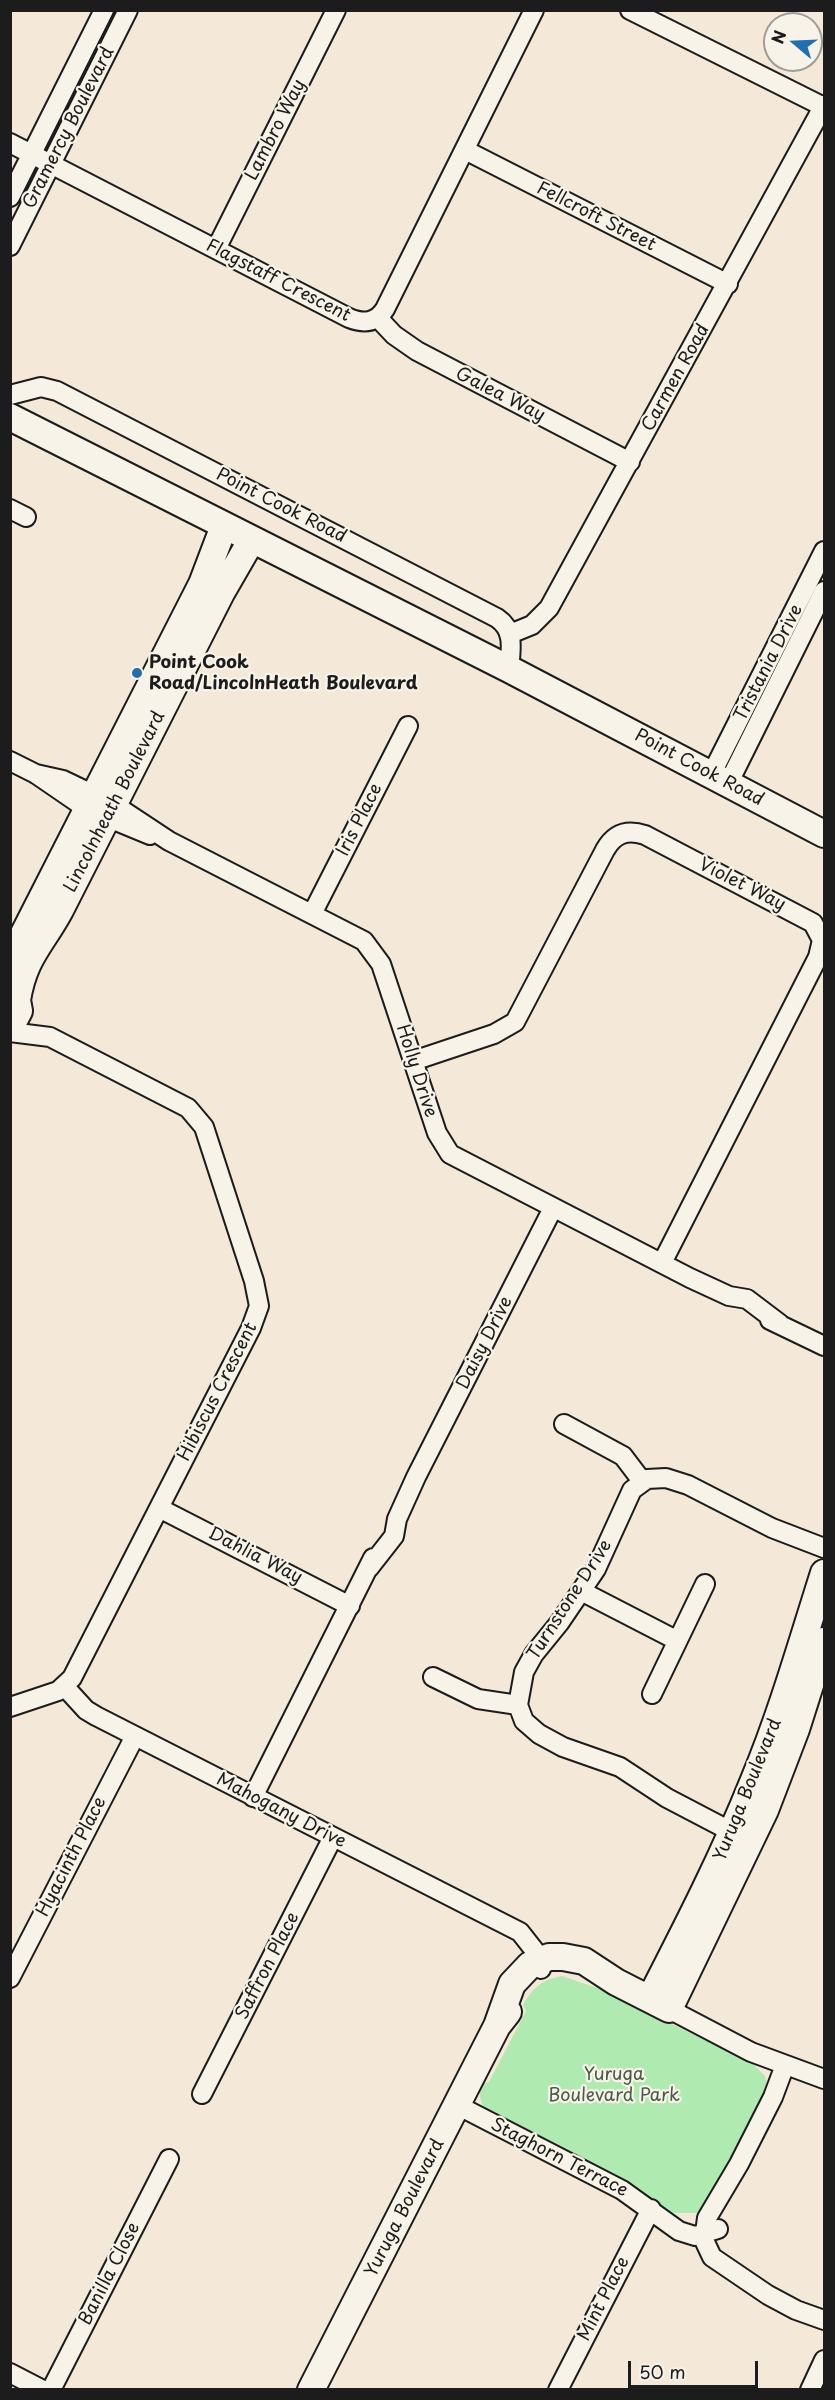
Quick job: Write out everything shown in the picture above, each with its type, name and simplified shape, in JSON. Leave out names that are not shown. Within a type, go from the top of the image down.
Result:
[{"type":"street","name":"Gramercy Boulevard","points":[[10,197],[104,10]]},
{"type":"street","name":"Gramercy Boulevard","points":[[10,246],[128,10]]},
{"type":"street","name":"Lambro Way","points":[[216,249],[336,10]]},
{"type":"street","name":"Flagstaff Crescent","points":[[10,143],[358,322],[370,321],[378,318],[385,309],[534,10]]},
{"type":"street","points":[[630,10],[824,106]]},
{"type":"street","name":"Carmen Road","points":[[510,634],[532,624],[549,608],[824,106]]},
{"type":"street","name":"Fellcroft Street","points":[[465,150],[728,284]]},
{"type":"street","name":"Galea Way","points":[[378,318],[393,335],[417,351],[630,462]]},
{"type":"street","name":"Point Cook Road","points":[[10,395],[41,387],[57,391],[497,618],[505,623],[510,634]]},
{"type":"street","name":"Point Cook Road","points":[[10,417],[251,541],[509,669],[825,834]]},
{"type":"street","name":"Lincolnheath Boulevard","points":[[13,1011],[28,957],[53,923],[100,807],[202,584],[224,526]]},
{"type":"street","name":"Lincolnheath Boulevard","points":[[10,960],[251,541]]},
{"type":"street","name":"Tristania Drive","points":[[720,779],[825,551]]},
{"type":"street","name":"Tristania Drive","points":[[720,779],[825,591]]},
{"type":"street","points":[[509,669],[512,642],[510,634]]},
{"type":"street","name":"Iris Place","points":[[312,914],[408,726]]},
{"type":"street","name":"Holly Drive","points":[[10,760],[363,941],[376,954],[437,1133],[446,1149],[458,1159],[690,1278],[729,1296],[747,1299],[780,1324],[825,1346]]},
{"type":"street","name":"Violet Way","points":[[413,1061],[494,1034],[515,1022],[605,850],[620,833],[632,832],[645,835],[813,923],[822,940],[818,957],[662,1263]]},
{"type":"street","name":"Hibiscus Crescent","points":[[13,1011],[50,1037],[176,1100],[198,1117],[204,1127],[258,1293],[259,1306],[251,1328],[76,1671],[65,1687]]},
{"type":"street","name":"Hibiscus Crescent","points":[[13,1011],[50,1037]]},
{"type":"street","name":"Daisy Drive","points":[[253,1797],[369,1568],[388,1519],[416,1477],[553,1208]]},
{"type":"street","points":[[564,1424],[623,1456],[642,1481],[658,1477],[688,1485],[772,1528],[825,1548]]},
{"type":"street","name":"Turnstone Drive","points":[[518,1706],[520,1684],[528,1663],[581,1591],[608,1547],[629,1496],[642,1481]]},
{"type":"street","name":"Dahlia Way","points":[[159,1508],[350,1606]]},
{"type":"street","name":"Yuruga Boulevard","points":[[659,2004],[775,1726],[825,1573]]},
{"type":"street","points":[[652,1694],[676,1640],[705,1584]]},
{"type":"street","points":[[581,1591],[676,1640]]},
{"type":"street","name":"Yuruga Boulevard","points":[[659,2004],[765,1810],[796,1729],[825,1641]]},
{"type":"street","points":[[433,1677],[478,1699],[518,1706],[524,1721],[539,1734],[563,1747],[620,1767],[667,1798],[732,1832]]},
{"type":"street","points":[[10,1707],[65,1687]]},
{"type":"street","name":"Mahogany Drive","points":[[65,1687],[86,1710],[503,1925],[538,1966]]},
{"type":"street","name":"Hyacinth Place","points":[[10,1978],[135,1736]]},
{"type":"street","name":"Saffron Place","points":[[202,2094],[333,1837]]},
{"type":"street","points":[[538,1966],[573,1958],[751,2052],[825,2079]]},
{"type":"street","name":"Yuruga Boulevard","points":[[311,2390],[497,2026],[512,1984],[538,1966]]},
{"type":"street","points":[[785,2065],[766,2112],[709,2229],[738,2273],[782,2303],[825,2320]]},
{"type":"street","name":"Staghorn Terrace","points":[[457,2105],[622,2190],[655,2212],[709,2229]]},
{"type":"street","name":"Banilla Close","points":[[51,2390],[169,2159]]},
{"type":"street","name":"Mint Place","points":[[558,2390],[655,2212]]},
{"type":"street","points":[[810,2390],[825,2360]]},
{"type":"street","points":[[10,2373],[43,2390]]},
{"type":"green space","points":[[111,11],[119,11],[58,134],[54,133],[58,118]]},
{"type":"green space","name":"Yuruga Boulevard Park","points":[[562,1976],[603,1990],[753,2064],[765,2076],[768,2089],[722,2182],[697,2213],[674,2213],[631,2186],[487,2111],[483,2105],[480,2098],[482,2084],[489,2082],[526,2011],[523,2005],[526,1999],[543,1982]]},
{"type":"place","name":"Point Cook Road/LincolnHeath Boulevard","points":[[137,673]]}]
